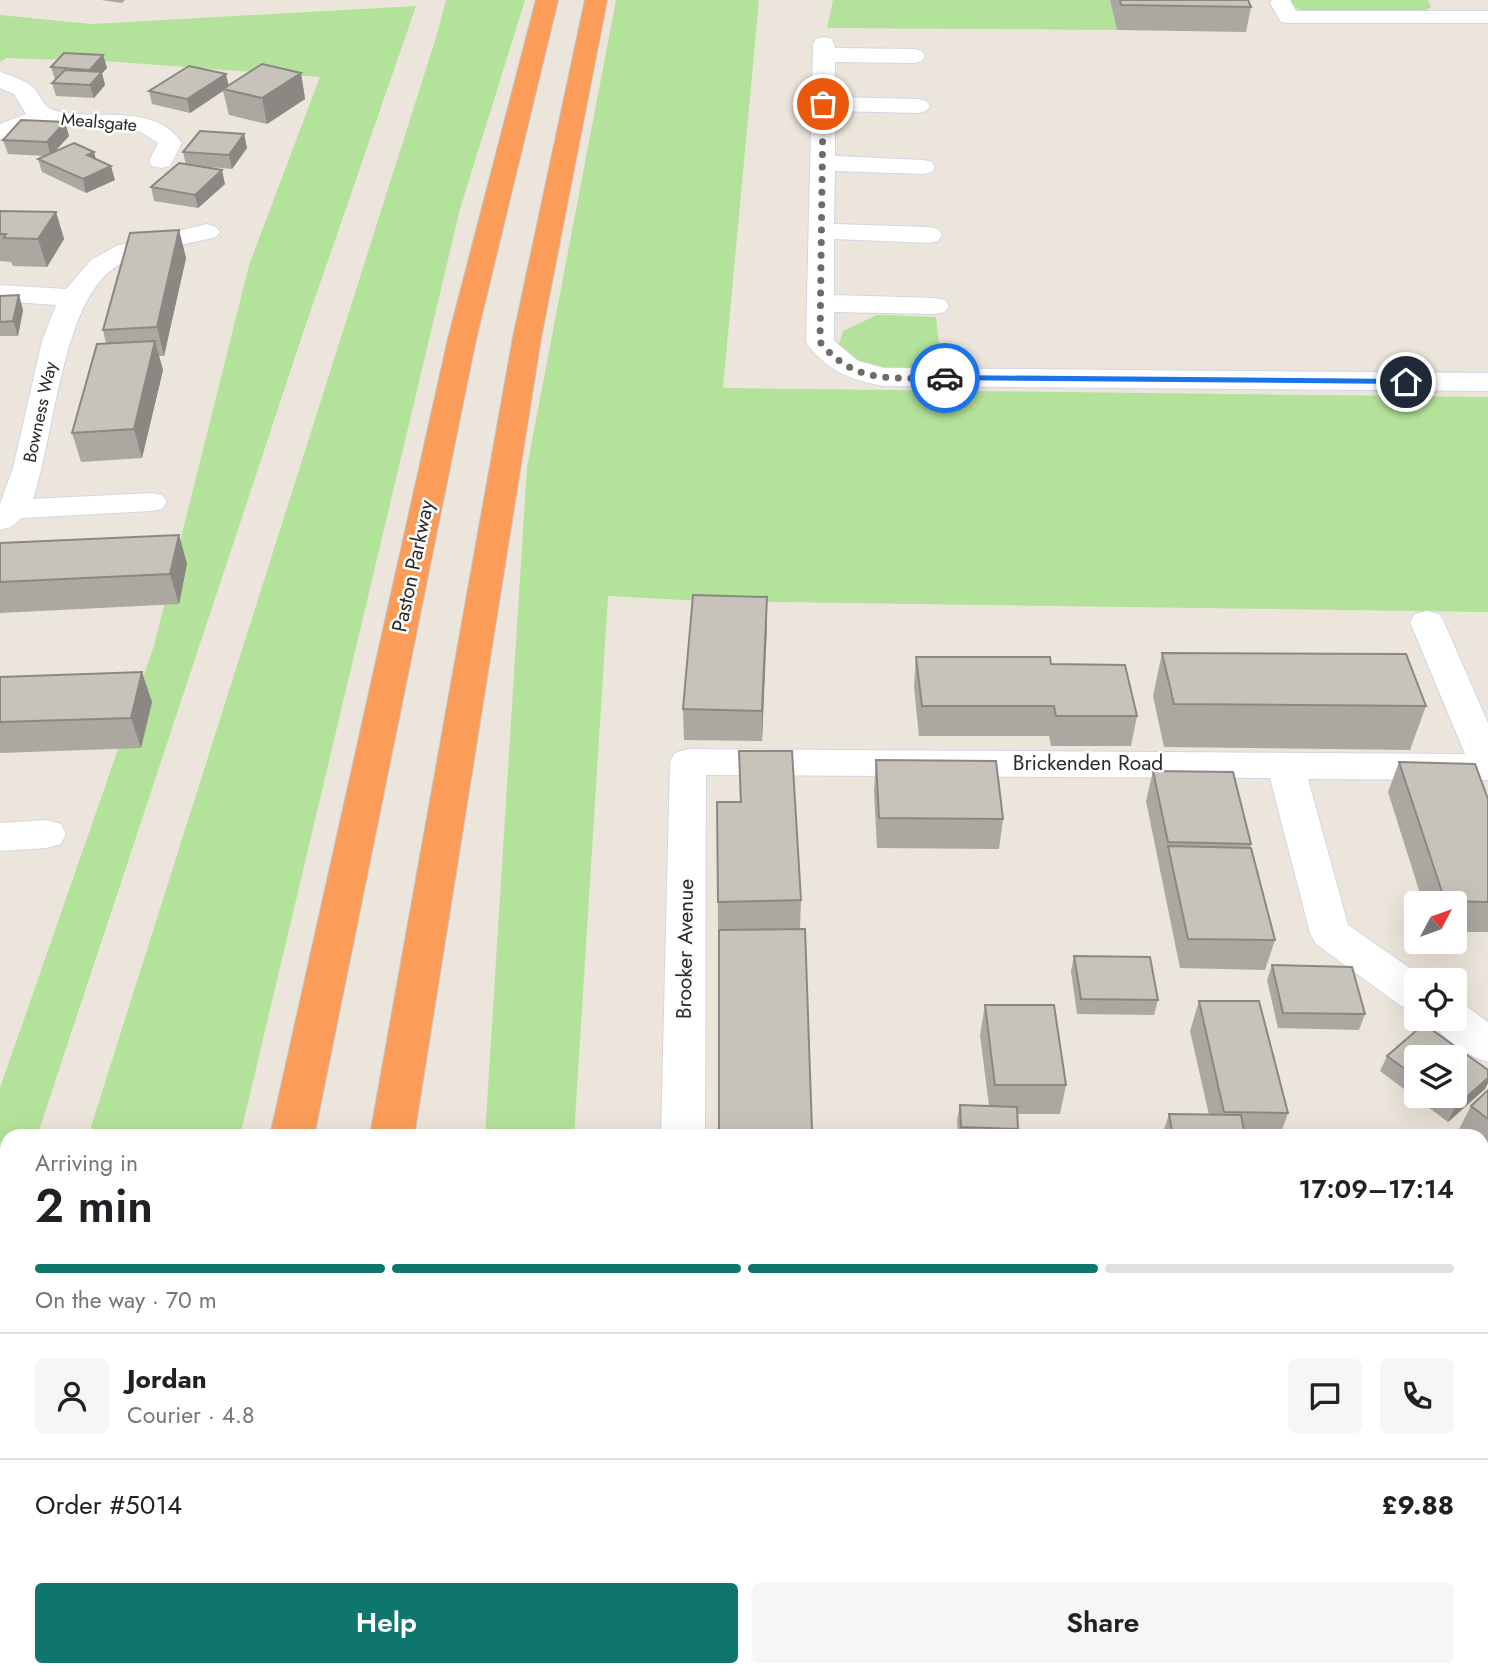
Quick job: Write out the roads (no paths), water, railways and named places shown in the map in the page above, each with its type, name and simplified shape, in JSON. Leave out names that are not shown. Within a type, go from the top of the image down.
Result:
[{"type":"highway","name":"Paston Parkway","points":[[293,1129],[462,339],[547,0]]},
{"type":"highway","points":[[393,1129],[527,338],[596,0]]},
{"type":"street","points":[[1288,18],[1478,10]]},
{"type":"street","points":[[914,56],[824,50],[820,342],[836,361],[858,373],[884,377],[1488,382]]},
{"type":"street","name":"Mealsgate","points":[[0,79],[23,90],[34,109],[43,115],[67,121],[141,124],[154,128],[164,134],[170,143],[161,161]]},
{"type":"street","points":[[823,104],[918,106]]},
{"type":"street","name":"Mealsgate","points":[[0,132],[43,115]]},
{"type":"street","points":[[822,163],[923,167]]},
{"type":"street","points":[[822,231],[929,235]]},
{"type":"street","name":"Bowness Way","points":[[7,515],[28,468],[55,341],[73,298],[100,266],[125,252],[207,232]]},
{"type":"street","points":[[0,293],[73,298]]},
{"type":"street","points":[[821,303],[935,306]]},
{"type":"street","points":[[7,515],[151,502]]},
{"type":"street","name":"Brickenden Road","points":[[688,762],[1488,766],[1427,622]]},
{"type":"street","name":"Brooker Avenue","points":[[683,1129],[688,762]]},
{"type":"street","points":[[1285,764],[1330,933],[1404,985]]},
{"type":"street","points":[[0,836],[47,834]]},
{"type":"street","points":[[1467,1030],[1488,1045]]}]
